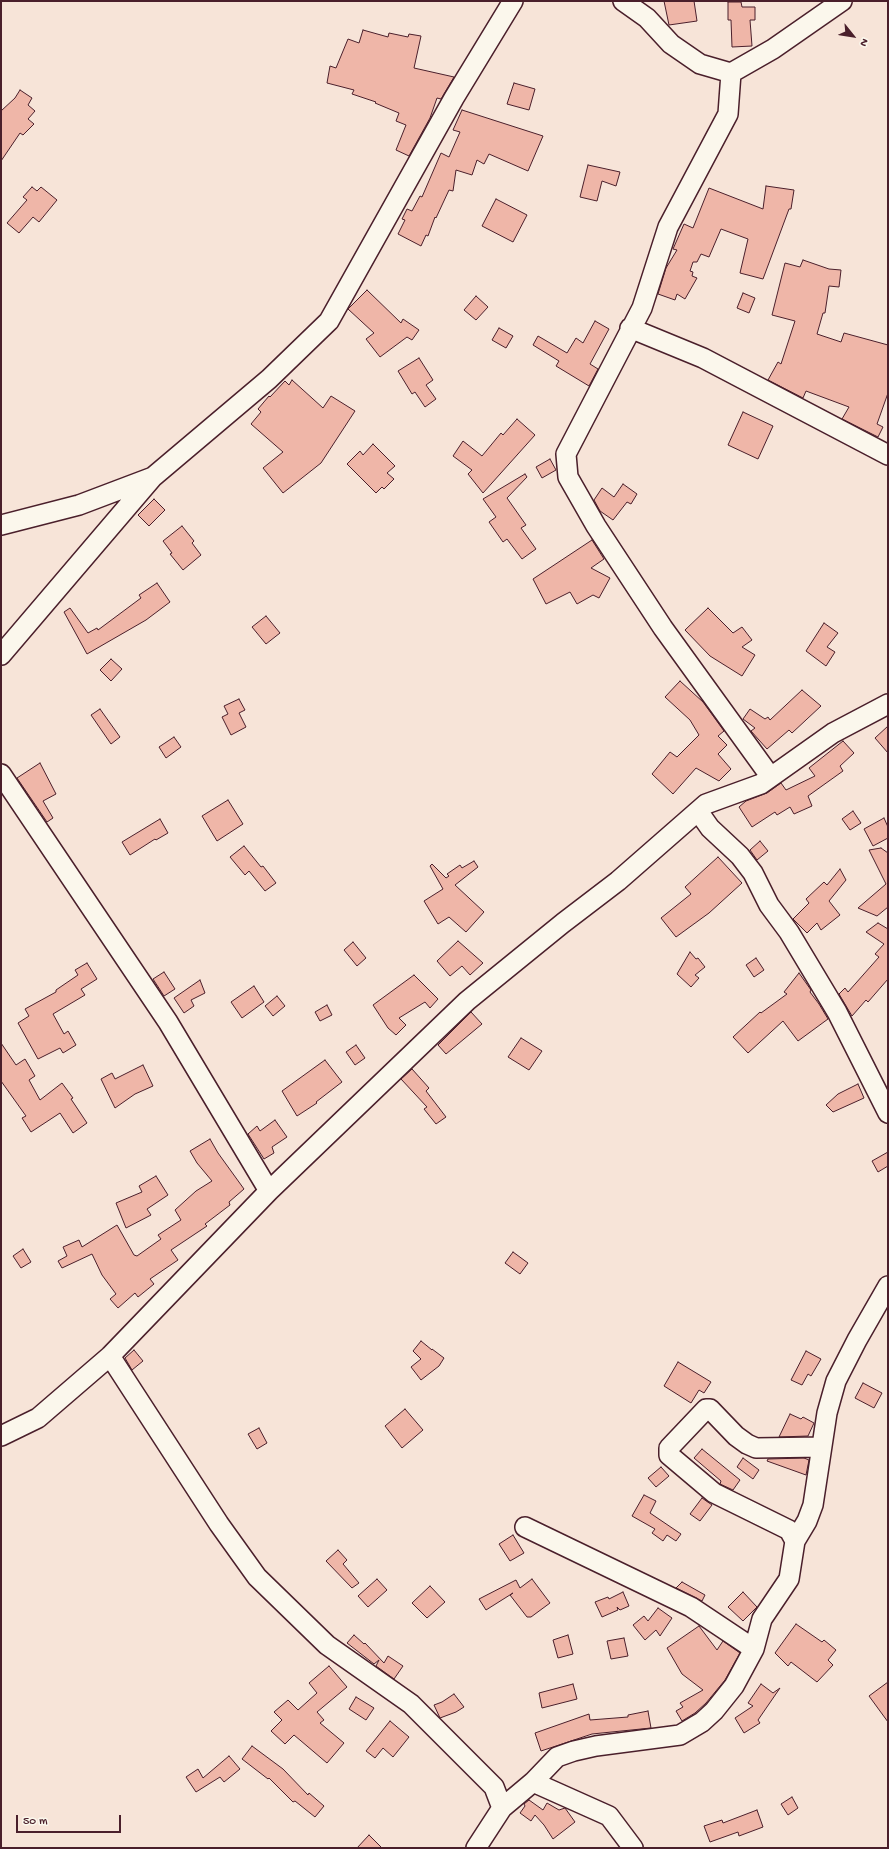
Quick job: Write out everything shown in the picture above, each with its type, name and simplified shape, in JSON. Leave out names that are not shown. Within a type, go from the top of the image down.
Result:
[{"type":"street","points":[[1,655],[153,477],[269,379],[329,321],[454,98],[513,1]]},
{"type":"street","points":[[623,1],[647,18],[670,44],[700,64],[731,73],[773,49],[842,1]]},
{"type":"street","points":[[731,73],[728,114],[668,227],[642,308],[630,328],[566,454],[568,477],[596,526],[663,628],[770,776]]},
{"type":"street","points":[[630,328],[703,358],[888,455]]},
{"type":"street","points":[[1,525],[79,505],[153,477]]},
{"type":"street","points":[[1,1436],[38,1418],[110,1356],[269,1191],[467,1001],[563,923],[618,881],[706,804],[761,784],[770,776],[833,733],[888,704]]},
{"type":"street","points":[[1,774],[168,1022],[269,1191]]},
{"type":"street","points":[[698,811],[710,828],[740,856],[753,873],[769,905],[789,932],[837,1012],[888,1113]]},
{"type":"street","points":[[476,1848],[502,1808],[533,1782],[557,1758],[574,1751],[596,1746],[680,1735],[702,1722],[714,1711],[734,1686],[754,1649],[762,1619],[789,1579],[795,1541],[807,1521],[813,1505],[827,1413],[836,1381],[860,1333],[888,1286]]},
{"type":"street","points":[[110,1356],[219,1524],[257,1577],[327,1645],[411,1704],[494,1787],[502,1808]]},
{"type":"street","points":[[795,1541],[789,1530],[714,1493],[669,1455],[669,1448],[706,1409],[710,1409],[736,1436],[747,1444],[756,1448],[821,1448]]},
{"type":"street","points":[[525,1527],[691,1607],[754,1649]]},
{"type":"street","points":[[533,1782],[609,1816],[633,1848]]},
{"type":"building","points":[[664,1],[694,1],[697,21],[669,25]]},
{"type":"building","points":[[728,2],[741,2],[742,7],[755,7],[755,20],[750,20],[752,46],[732,47],[731,20],[728,20]]},
{"type":"building","points":[[363,30],[388,37],[389,33],[408,37],[409,34],[421,36],[414,68],[454,77],[441,99],[437,98],[430,118],[409,156],[396,150],[406,125],[396,121],[399,113],[375,103],[376,102],[352,94],[354,90],[327,83],[330,66],[336,68],[348,39],[359,43]]},
{"type":"building","points":[[514,83],[535,89],[529,110],[507,104]]},
{"type":"building","points":[[20,90],[32,98],[28,105],[35,111],[28,119],[34,124],[23,135],[20,133],[1,161],[1,111],[15,98]]},
{"type":"building","points":[[462,110],[543,136],[528,171],[489,154],[484,164],[477,160],[472,175],[456,170],[453,191],[449,190],[436,218],[435,217],[428,236],[426,235],[421,246],[398,234],[405,220],[402,219],[407,209],[412,211],[420,196],[422,197],[441,153],[449,157],[460,132],[453,130]]},
{"type":"building","points":[[588,165],[620,172],[616,186],[602,181],[597,201],[580,197]]},
{"type":"building","points":[[766,186],[794,190],[791,209],[789,209],[763,279],[740,273],[748,239],[721,229],[709,257],[701,254],[697,262],[693,262],[690,271],[693,272],[692,276],[697,278],[685,299],[677,294],[675,300],[658,294],[666,268],[677,250],[673,249],[684,224],[693,228],[709,188],[763,209]]},
{"type":"building","points":[[32,187],[37,191],[41,187],[57,200],[39,222],[33,217],[19,233],[7,223],[27,200],[23,197]]},
{"type":"building","points":[[496,199],[527,215],[513,242],[482,226]]},
{"type":"building","points":[[803,260],[829,269],[841,270],[839,287],[829,286],[825,313],[823,313],[817,334],[841,342],[844,333],[888,345],[888,393],[877,424],[883,427],[878,437],[842,419],[849,407],[806,391],[803,398],[768,380],[778,362],[781,364],[795,321],[772,315],[785,263],[800,267]]},
{"type":"building","points":[[367,290],[401,323],[403,319],[419,330],[412,340],[407,337],[380,357],[366,339],[374,333],[348,309]]},
{"type":"building","points":[[743,293],[755,298],[749,313],[737,308]]},
{"type":"building","points":[[476,296],[488,307],[476,320],[464,310]]},
{"type":"building","points":[[595,321],[609,329],[590,364],[598,369],[589,386],[556,366],[559,361],[533,345],[538,336],[567,353],[576,338],[583,343]]},
{"type":"building","points":[[499,328],[513,336],[506,348],[492,340]]},
{"type":"building","points":[[419,358],[433,380],[426,385],[436,399],[425,407],[415,392],[412,394],[398,371]]},
{"type":"building","points":[[292,380],[323,408],[331,396],[355,411],[321,463],[283,493],[263,468],[283,452],[251,424],[261,412],[258,409],[269,396],[270,397],[285,381],[289,385]]},
{"type":"building","points":[[743,412],[773,426],[758,459],[728,445]]},
{"type":"building","points":[[517,419],[535,435],[483,493],[468,474],[472,470],[453,456],[463,441],[482,456],[501,433],[503,435]]},
{"type":"building","points":[[373,444],[395,466],[387,473],[394,479],[384,489],[382,487],[376,493],[347,464],[360,451],[363,455]]},
{"type":"building","points":[[550,459],[556,470],[542,478],[536,467]]},
{"type":"building","points":[[525,474],[527,477],[507,498],[526,525],[521,528],[536,549],[522,559],[507,539],[503,542],[489,522],[496,517],[483,499]]},
{"type":"building","points":[[623,484],[637,494],[631,504],[627,502],[613,520],[600,511],[594,500],[602,488],[614,497]]},
{"type":"building","points":[[154,499],[165,510],[149,526],[138,515]]},
{"type":"building","points":[[182,526],[194,541],[192,543],[201,555],[183,570],[170,554],[172,553],[163,541]]},
{"type":"building","points":[[592,540],[604,559],[591,568],[610,578],[599,598],[593,595],[577,604],[570,592],[546,604],[533,579]]},
{"type":"building","points":[[157,583],[170,602],[146,620],[87,654],[64,612],[70,608],[88,633],[97,628],[98,630],[141,598],[139,595]]},
{"type":"building","points":[[708,608],[733,633],[742,627],[752,640],[742,647],[755,655],[742,676],[710,656],[685,630]]},
{"type":"building","points":[[266,616],[280,633],[266,644],[252,627]]},
{"type":"building","points":[[824,623],[838,633],[827,647],[835,652],[826,666],[806,651]]},
{"type":"building","points":[[111,659],[122,669],[111,681],[100,670]]},
{"type":"building","points":[[680,681],[703,702],[724,731],[718,736],[727,745],[718,754],[731,769],[719,781],[696,768],[673,794],[652,774],[670,752],[677,757],[699,735],[690,720],[665,697]]},
{"type":"building","points":[[802,690],[821,706],[792,733],[789,730],[767,749],[751,731],[755,728],[743,719],[750,709],[765,719],[768,717],[770,720]]},
{"type":"building","points":[[239,699],[245,710],[239,713],[246,727],[231,735],[222,717],[228,714],[224,706]]},
{"type":"building","points":[[100,709],[120,737],[111,744],[91,715]]},
{"type":"building","points":[[888,726],[888,753],[875,738]]},
{"type":"building","points":[[174,737],[181,747],[166,758],[159,747]]},
{"type":"building","points":[[843,741],[854,753],[840,766],[843,771],[808,796],[812,806],[794,814],[790,807],[777,815],[775,812],[752,827],[739,807],[746,801],[767,793],[781,783],[786,790],[815,776],[809,768]]},
{"type":"building","points":[[40,763],[56,794],[43,801],[53,818],[47,822],[17,778]]},
{"type":"building","points":[[228,800],[243,824],[217,841],[202,816]]},
{"type":"building","points":[[853,811],[861,823],[850,830],[842,819]]},
{"type":"building","points":[[884,818],[888,827],[888,838],[873,846],[864,829]]},
{"type":"building","points":[[160,819],[168,833],[156,840],[155,839],[130,855],[122,842]]},
{"type":"building","points":[[760,841],[768,851],[757,860],[750,850]]},
{"type":"building","points":[[244,846],[261,867],[263,866],[276,883],[265,891],[249,871],[245,875],[230,857]]},
{"type":"building","points":[[881,848],[888,853],[888,907],[877,916],[858,908],[886,884],[869,850]]},
{"type":"building","points":[[718,857],[742,883],[709,913],[676,937],[661,918],[691,894],[685,887]]},
{"type":"building","points":[[474,861],[478,867],[455,885],[484,912],[466,932],[449,917],[438,924],[424,901],[443,889],[430,866],[432,864],[446,878],[449,876],[447,874],[460,865],[462,868]]},
{"type":"building","points":[[840,869],[846,880],[829,901],[840,915],[821,930],[817,923],[807,933],[793,919],[809,903],[806,899],[824,882],[827,885]]},
{"type":"building","points":[[878,923],[888,929],[888,979],[868,1002],[866,1000],[852,1016],[839,994],[845,988],[848,992],[879,957],[875,954],[884,944],[866,932]]},
{"type":"building","points":[[458,941],[483,963],[470,975],[462,966],[450,976],[437,961]]},
{"type":"building","points":[[353,942],[366,958],[357,966],[344,950]]},
{"type":"building","points":[[690,952],[696,959],[698,958],[705,967],[695,975],[699,978],[691,987],[677,974]]},
{"type":"building","points":[[756,958],[764,970],[754,977],[746,965]]},
{"type":"building","points":[[87,963],[97,979],[81,989],[85,995],[53,1014],[64,1034],[68,1031],[76,1045],[63,1053],[60,1048],[38,1059],[18,1023],[29,1016],[25,1009],[56,992],[56,990],[78,975],[75,970]]},
{"type":"building","points":[[164,972],[175,989],[164,996],[153,979]]},
{"type":"building","points":[[799,973],[828,1019],[798,1041],[783,1021],[748,1053],[733,1037],[760,1012],[761,1013],[787,994],[784,992]]},
{"type":"building","points":[[414,975],[438,999],[430,1008],[425,1002],[399,1018],[406,1025],[396,1035],[388,1028],[373,1005]]},
{"type":"building","points":[[200,980],[205,993],[191,1000],[194,1006],[184,1013],[174,998]]},
{"type":"building","points":[[254,986],[264,1002],[242,1018],[231,1002]]},
{"type":"building","points":[[277,996],[285,1006],[273,1016],[265,1006]]},
{"type":"building","points":[[327,1005],[332,1015],[320,1021],[315,1012]]},
{"type":"building","points":[[471,1012],[482,1024],[446,1054],[438,1045]]},
{"type":"building","points":[[521,1038],[542,1051],[529,1070],[508,1057]]},
{"type":"building","points":[[1,1043],[16,1065],[25,1059],[35,1076],[29,1080],[40,1100],[62,1083],[73,1098],[71,1099],[87,1123],[73,1133],[60,1113],[31,1132],[22,1118],[26,1116],[1,1081]]},
{"type":"building","points":[[356,1045],[365,1058],[355,1065],[346,1052]]},
{"type":"building","points":[[325,1060],[342,1082],[316,1102],[317,1103],[297,1116],[282,1091]]},
{"type":"building","points":[[143,1065],[153,1086],[135,1094],[115,1108],[101,1079],[112,1073],[115,1079]]},
{"type":"building","points":[[412,1069],[429,1088],[426,1091],[446,1117],[436,1124],[424,1109],[427,1107],[401,1079]]},
{"type":"building","points":[[858,1084],[864,1098],[833,1112],[826,1105],[838,1094]]},
{"type":"building","points":[[275,1120],[287,1137],[272,1147],[274,1153],[264,1159],[248,1134],[257,1126],[260,1131]]},
{"type":"building","points":[[210,1139],[218,1153],[244,1189],[229,1202],[230,1205],[205,1224],[207,1226],[171,1250],[178,1260],[150,1279],[154,1284],[138,1297],[135,1293],[118,1308],[110,1299],[116,1294],[102,1275],[92,1254],[62,1268],[58,1261],[67,1256],[63,1247],[79,1240],[82,1247],[117,1225],[134,1255],[137,1256],[161,1239],[158,1235],[181,1220],[175,1210],[196,1191],[212,1181],[197,1163],[190,1151]]},
{"type":"building","points":[[888,1152],[888,1166],[878,1172],[872,1161]]},
{"type":"building","points":[[156,1176],[168,1195],[147,1209],[151,1215],[126,1228],[116,1203],[142,1192],[139,1186]]},
{"type":"building","points":[[23,1249],[31,1262],[21,1268],[13,1256]]},
{"type":"building","points":[[513,1252],[528,1263],[520,1274],[505,1263]]},
{"type":"building","points":[[421,1341],[444,1358],[439,1366],[421,1380],[411,1367],[421,1359],[413,1351]]},
{"type":"building","points":[[134,1350],[143,1361],[132,1370],[125,1358]]},
{"type":"building","points":[[806,1351],[821,1359],[811,1376],[808,1374],[802,1385],[791,1380]]},
{"type":"building","points":[[678,1362],[711,1382],[704,1393],[699,1390],[691,1403],[664,1386]]},
{"type":"building","points":[[863,1383],[882,1393],[874,1408],[855,1398]]},
{"type":"building","points":[[405,1409],[423,1430],[402,1448],[385,1426]]},
{"type":"building","points":[[790,1414],[801,1419],[803,1417],[814,1423],[808,1436],[779,1437]]},
{"type":"building","points":[[259,1428],[267,1443],[257,1449],[248,1434]]},
{"type":"building","points":[[702,1449],[740,1480],[733,1490],[720,1484],[721,1481],[694,1458]]},
{"type":"building","points":[[743,1458],[759,1470],[753,1479],[737,1467]]},
{"type":"building","points":[[804,1458],[809,1460],[806,1475],[767,1461],[768,1459]]},
{"type":"building","points":[[661,1467],[669,1476],[656,1487],[648,1478]]},
{"type":"building","points":[[644,1495],[656,1501],[650,1513],[681,1534],[676,1541],[667,1535],[663,1541],[652,1533],[655,1529],[632,1516]]},
{"type":"building","points":[[702,1498],[712,1505],[700,1521],[690,1514]]},
{"type":"building","points":[[513,1535],[524,1553],[510,1561],[499,1544]]},
{"type":"building","points":[[338,1550],[347,1560],[343,1564],[359,1583],[352,1588],[326,1561]]},
{"type":"building","points":[[377,1579],[387,1590],[368,1607],[358,1596]]},
{"type":"building","points":[[532,1579],[550,1603],[531,1617],[527,1617],[510,1595],[513,1593],[486,1610],[479,1599],[516,1580],[520,1588]]},
{"type":"building","points":[[682,1582],[705,1595],[702,1601],[676,1588]]},
{"type":"building","points":[[430,1586],[445,1602],[427,1618],[412,1603]]},
{"type":"building","points":[[623,1592],[629,1606],[620,1610],[617,1607],[618,1610],[602,1617],[595,1602],[608,1597],[609,1599]]},
{"type":"building","points":[[743,1592],[757,1607],[743,1621],[728,1607]]},
{"type":"building","points":[[658,1608],[672,1618],[660,1636],[656,1630],[645,1640],[633,1625],[644,1616],[648,1621]]},
{"type":"building","points":[[796,1624],[822,1642],[824,1640],[836,1650],[828,1660],[833,1665],[817,1682],[791,1662],[788,1666],[775,1653]]},
{"type":"building","points":[[699,1626],[717,1650],[723,1641],[740,1653],[725,1680],[706,1703],[695,1713],[682,1721],[676,1711],[683,1707],[680,1703],[703,1690],[682,1674],[667,1648]]},
{"type":"building","points":[[354,1635],[364,1644],[365,1643],[384,1663],[388,1656],[403,1666],[394,1679],[376,1666],[379,1660],[374,1664],[347,1643]]},
{"type":"building","points":[[568,1635],[573,1654],[558,1658],[553,1640]]},
{"type":"building","points":[[624,1638],[628,1656],[611,1659],[607,1641]]},
{"type":"building","points":[[329,1666],[347,1687],[317,1712],[324,1720],[320,1723],[344,1743],[327,1763],[294,1735],[285,1744],[271,1731],[282,1720],[274,1712],[288,1700],[298,1710],[317,1693],[309,1683]]},
{"type":"building","points":[[888,1682],[888,1722],[869,1696]]},
{"type":"building","points":[[573,1684],[577,1699],[542,1708],[539,1693]]},
{"type":"building","points":[[761,1684],[773,1693],[780,1688],[758,1720],[760,1723],[744,1733],[735,1718],[753,1706],[748,1703]]},
{"type":"building","points":[[454,1694],[464,1707],[456,1712],[440,1718],[434,1705],[442,1702]]},
{"type":"building","points":[[356,1697],[374,1708],[366,1720],[349,1709]]},
{"type":"building","points":[[648,1711],[651,1728],[592,1734],[541,1751],[535,1733],[589,1714],[590,1720],[628,1717],[628,1715]]},
{"type":"building","points":[[390,1721],[409,1737],[393,1757],[383,1748],[375,1758],[366,1751]]},
{"type":"building","points":[[252,1746],[283,1769],[308,1795],[309,1793],[324,1806],[315,1817],[295,1801],[293,1802],[269,1778],[268,1779],[242,1759]]},
{"type":"building","points":[[229,1756],[240,1769],[224,1782],[220,1777],[196,1792],[186,1777],[198,1769],[203,1778]]},
{"type":"building","points":[[792,1797],[798,1808],[788,1815],[781,1804]]},
{"type":"building","points":[[529,1800],[543,1810],[547,1803],[559,1810],[565,1808],[575,1822],[553,1839],[535,1815],[531,1821],[520,1813],[525,1806],[524,1804]]},
{"type":"building","points":[[757,1810],[763,1827],[739,1836],[738,1832],[710,1842],[704,1826],[722,1820],[723,1823]]},
{"type":"building","points":[[369,1835],[382,1848],[357,1848]]}]
